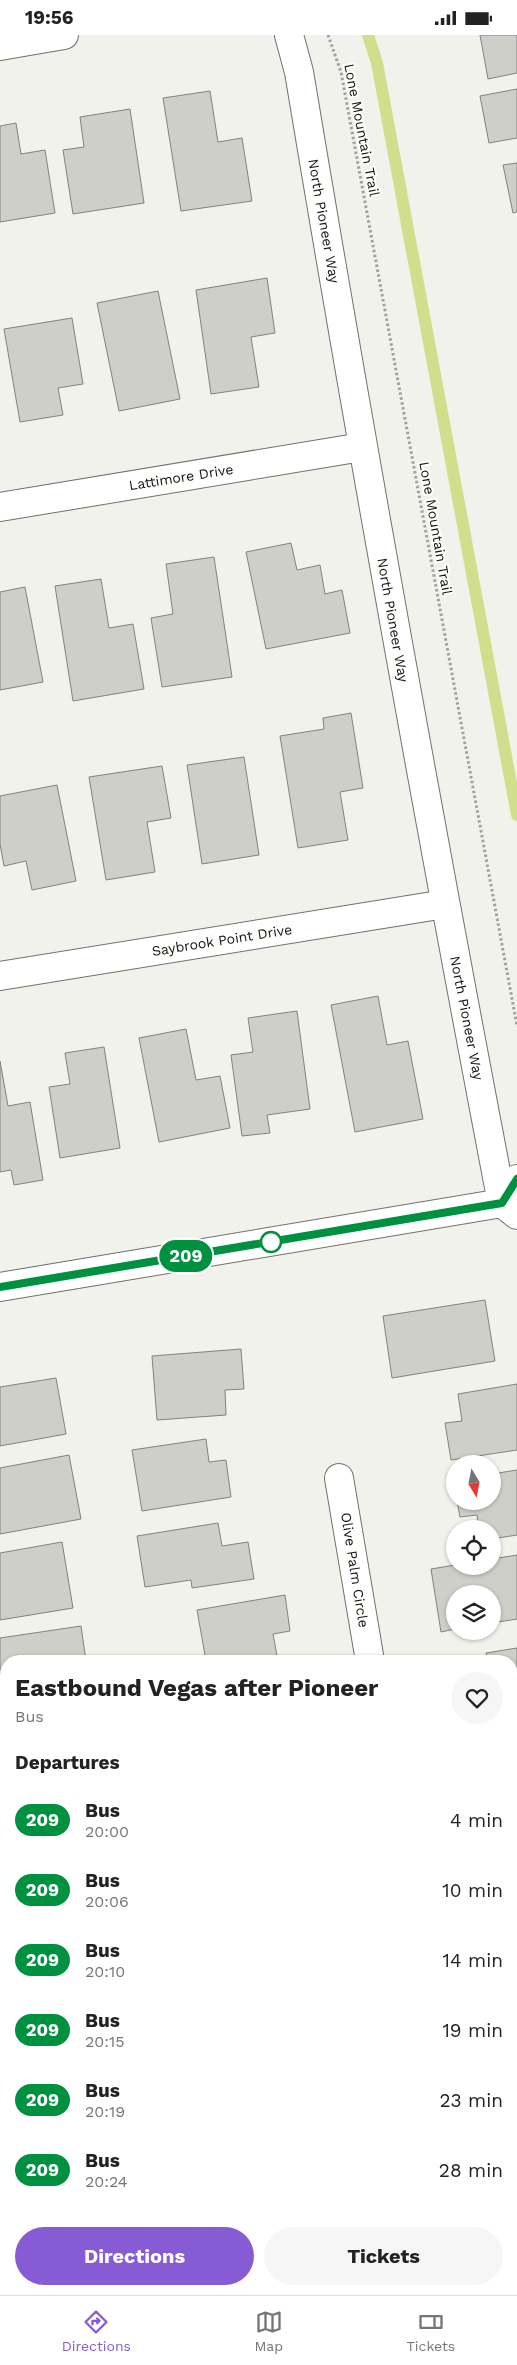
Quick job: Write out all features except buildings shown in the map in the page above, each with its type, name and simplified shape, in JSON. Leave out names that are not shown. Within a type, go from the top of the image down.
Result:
[{"type":"street","points":[[0,46],[64,35]]},
{"type":"street","name":"North Pioneer Way","points":[[289,35],[299,72],[362,447],[444,904],[510,1209]]},
{"type":"street","name":"Lattimore Drive","points":[[0,507],[362,447]]},
{"type":"street","name":"Saybrook Point Drive","points":[[0,976],[444,904]]},
{"type":"street","points":[[0,1287],[510,1209],[517,1179]]},
{"type":"street","name":"Olive Palm Circle","points":[[339,1478],[369,1655]]},
{"type":"path","name":"Lone Mountain Trail","points":[[328,35],[341,72],[517,1026]]},
{"type":"waterway","points":[[368,35],[377,63],[517,815]]},
{"type":"bus line","name":"209","points":[[0,1287],[502,1203],[517,1179]]}]
